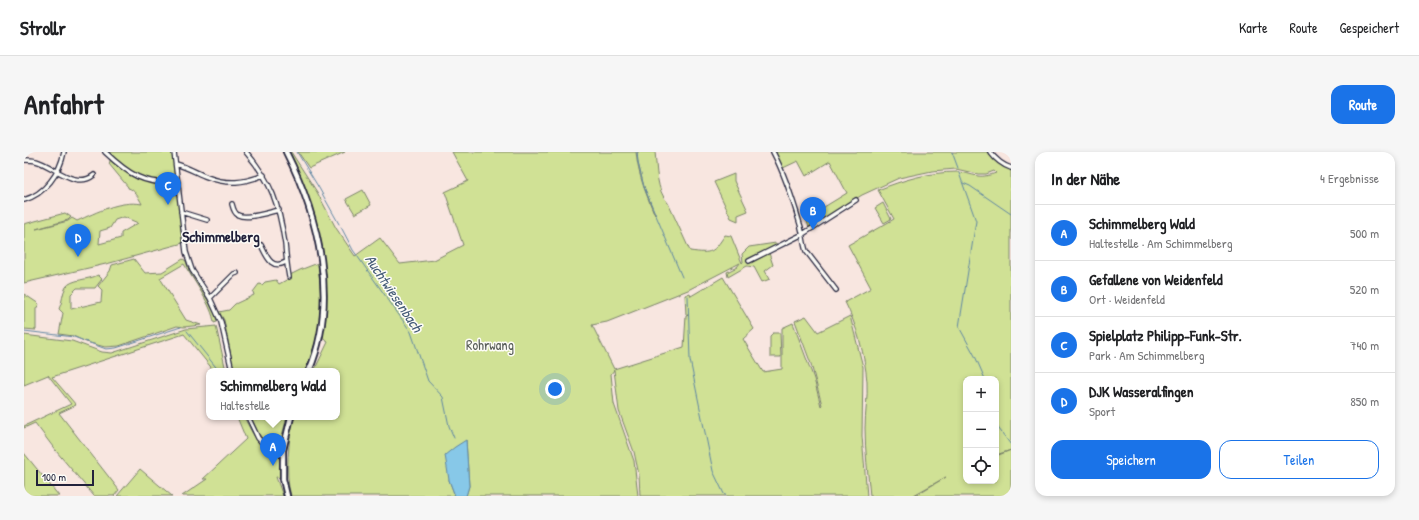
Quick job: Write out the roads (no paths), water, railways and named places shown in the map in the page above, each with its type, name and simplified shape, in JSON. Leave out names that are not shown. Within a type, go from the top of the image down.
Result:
[{"type":"street","points":[[24,200],[40,192],[50,182],[57,172],[64,152]]},
{"type":"street","points":[[105,152],[130,174],[141,180],[167,184],[178,182]]},
{"type":"street","points":[[174,152],[186,252],[192,270],[210,298],[221,322],[231,368]]},
{"type":"street","points":[[246,152],[264,175],[276,198],[285,244],[289,277]]},
{"type":"street","points":[[286,152],[304,191],[313,224],[322,270],[324,294],[320,336],[310,368]]},
{"type":"street","points":[[773,152],[780,166],[803,234],[806,251],[836,290]]},
{"type":"street","points":[[990,152],[994,158],[1004,166],[1011,168]]},
{"type":"street","points":[[24,160],[36,160],[57,172],[75,179],[80,180],[90,178],[94,175]]},
{"type":"street","points":[[176,164],[207,177],[221,181],[250,181],[264,175]]},
{"type":"street","points":[[749,261],[803,234],[856,200]]},
{"type":"street","points":[[232,204],[234,212],[243,216],[255,216],[279,210]]},
{"type":"street","points":[[181,212],[206,220]]},
{"type":"street","points":[[261,245],[270,261],[274,264],[280,265],[286,262]]},
{"type":"street","points":[[210,298],[234,274],[237,273]]},
{"type":"street","points":[[249,420],[258,438],[265,446],[283,450]]},
{"type":"street","points":[[286,496],[283,479],[283,450],[290,420]]},
{"type":"water","points":[[466,440],[469,486],[466,496],[455,496],[449,480],[445,455]]},
{"type":"waterway","name":"Auchtwiesenbach","points":[[297,152],[339,224]]},
{"type":"waterway","points":[[637,152],[644,187],[682,277]]},
{"type":"waterway","points":[[952,152],[958,168]]},
{"type":"waterway","points":[[959,173],[976,221],[959,327],[975,356],[984,376]]},
{"type":"waterway","points":[[963,183],[970,186],[1011,214]]},
{"type":"waterway","name":"Auchtwiesenbach","points":[[341,227],[353,250],[411,332],[428,381],[443,397],[449,426],[454,438]]},
{"type":"waterway","points":[[688,296],[690,360],[713,471],[724,494],[727,496]]},
{"type":"waterway","points":[[24,331],[74,337],[106,349],[116,348],[181,327]]},
{"type":"waterway","points":[[187,331],[217,368]]},
{"type":"waterway","points":[[999,429],[1011,445]]},
{"type":"place","name":"Spielplatz Philipp-Funk-Str.","points":[[168,205]]},
{"type":"place","name":"Gefallene von Weidenfeld","points":[[813,230]]},
{"type":"place","name":"DJK Wasseralfingen","points":[[78,257]]},
{"type":"place","name":"Schimmelberg Wald","points":[[273,466]]},
{"type":"district","name":"Schimmelberg","points":[[221,236]]},
{"type":"park label","name":"Rohrwang","points":[[490,344]]}]
